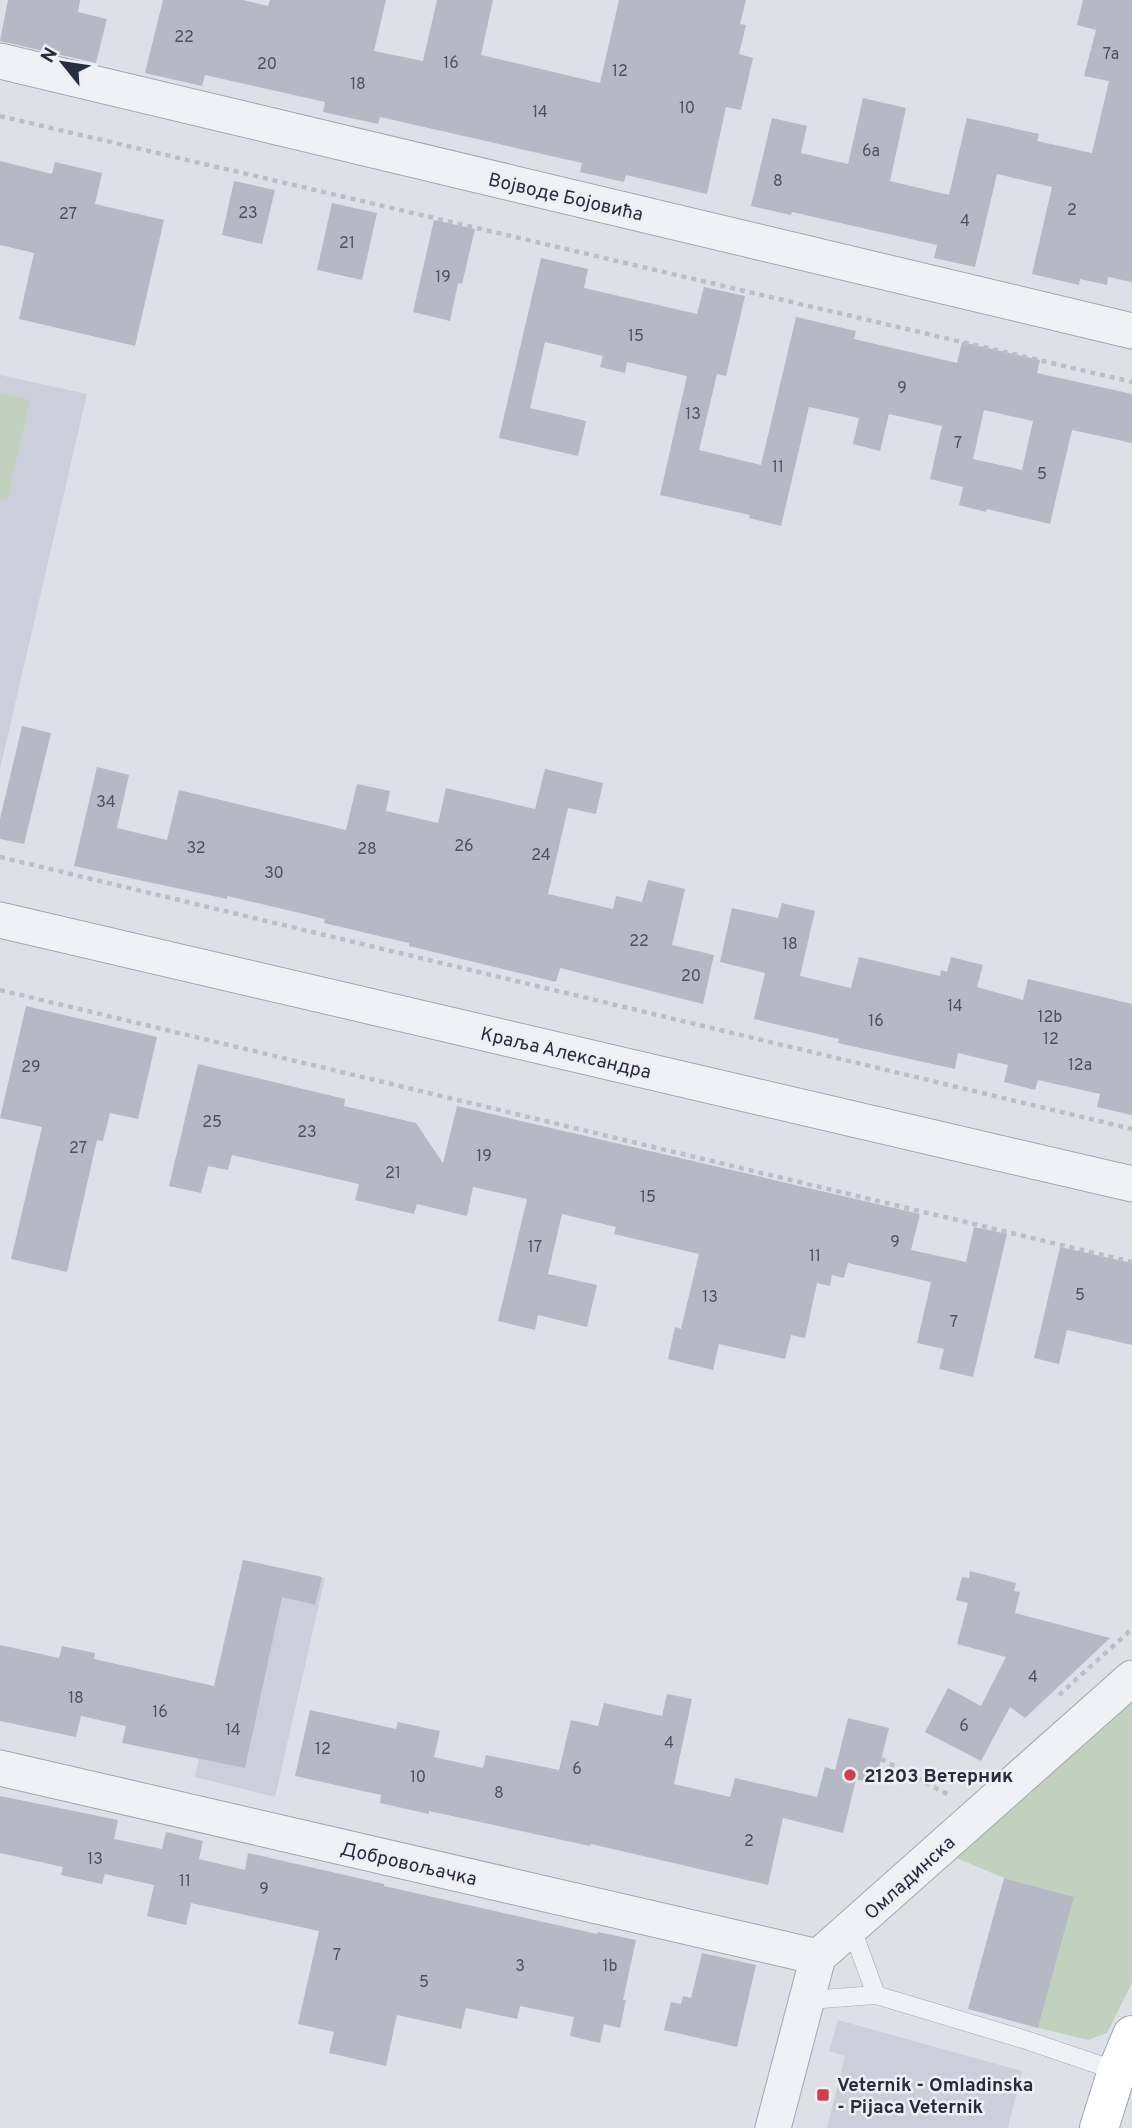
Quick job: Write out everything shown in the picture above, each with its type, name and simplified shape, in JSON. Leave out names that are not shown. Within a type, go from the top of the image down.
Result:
[{"type":"main road","points":[[1099,2128],[1132,2035]]},
{"type":"street","name":"Војводе Бојовића","points":[[0,61],[1132,331]]},
{"type":"street","name":"Краља Александра","points":[[0,919],[1132,1184]]},
{"type":"street","name":"Омладинска","points":[[818,1957],[1132,1678]]},
{"type":"street","name":"Добровољачка","points":[[0,1768],[818,1957]]},
{"type":"street","points":[[773,2128],[818,1957]]},
{"type":"lane","points":[[852,1929],[876,1995]]},
{"type":"lane","points":[[808,2000],[876,1995],[1026,2040],[1117,2071]]},
{"type":"path","points":[[0,116],[1132,382]]},
{"type":"path","points":[[0,857],[1132,1129]]},
{"type":"path","points":[[0,990],[1132,1262]]},
{"type":"path","points":[[881,1759],[949,1795]]},
{"type":"shaded area","points":[[0,375],[87,394],[0,769]]},
{"type":"shaded area","points":[[243,1560],[325,1578],[275,1797],[195,1777]]},
{"type":"shaded area","points":[[838,2020],[1022,2071],[1008,2128],[827,2128],[845,2056],[829,2051]]},
{"type":"green space","points":[[0,393],[30,400],[7,500],[0,498]]},
{"type":"green space","points":[[1132,1695],[1132,1983],[1107,2033],[1088,2040],[1038,2028],[1074,1897],[1004,1878],[947,1854]]},
{"type":"building","points":[[8,0],[80,0],[78,12],[107,19],[96,63],[0,41]]},
{"type":"building","points":[[163,0],[243,0],[268,6],[270,0],[386,0],[374,51],[423,61],[437,0],[493,0],[481,55],[600,83],[619,0],[746,0],[740,24],[746,25],[739,54],[753,58],[741,110],[726,107],[707,194],[626,175],[624,182],[580,172],[582,163],[380,117],[378,124],[323,112],[325,102],[205,75],[202,86],[145,73]]},
{"type":"building","points":[[1083,0],[1132,0],[1132,282],[1108,277],[1107,285],[1080,279],[1079,285],[1032,274],[1052,187],[997,174],[975,267],[934,258],[937,245],[792,212],[791,215],[751,206],[772,118],[807,126],[801,153],[848,164],[863,98],[906,108],[890,181],[949,195],[967,118],[1039,134],[1037,141],[1092,153],[1109,81],[1084,76],[1096,30],[1077,25]]},
{"type":"building","points":[[0,161],[52,174],[55,162],[102,173],[95,204],[164,220],[135,346],[19,319],[34,253],[0,245]]},
{"type":"building","points":[[234,181],[275,190],[262,244],[222,235]]},
{"type":"building","points":[[332,203],[377,213],[362,280],[317,270]]},
{"type":"building","points":[[434,220],[475,229],[462,284],[458,283],[450,321],[413,312]]},
{"type":"building","points":[[541,258],[588,269],[584,288],[697,314],[704,287],[745,296],[726,376],[717,374],[699,450],[761,465],[796,317],[856,331],[854,339],[957,363],[962,342],[1040,360],[1037,373],[1132,394],[1132,443],[1072,430],[1050,524],[959,505],[963,487],[930,479],[942,426],[889,414],[880,451],[853,444],[859,418],[809,407],[781,526],[749,518],[750,515],[660,495],[687,376],[627,362],[625,373],[600,367],[603,356],[545,342],[530,408],[586,421],[578,456],[499,438]],"holes":[[[984,410],[1033,421],[1022,470],[973,459]]]},
{"type":"building","points":[[22,726],[51,733],[24,844],[0,839],[0,819]]},
{"type":"building","points":[[97,767],[129,775],[117,828],[167,840],[179,790],[346,830],[357,784],[390,791],[386,811],[438,823],[446,788],[535,809],[545,769],[603,783],[596,814],[568,808],[548,894],[613,909],[616,896],[642,902],[648,880],[685,889],[672,945],[714,955],[703,1004],[560,968],[556,982],[324,923],[325,919],[227,896],[227,899],[74,866]]},
{"type":"building","points":[[782,903],[815,911],[800,976],[851,988],[859,957],[940,976],[941,970],[947,972],[951,957],[983,965],[977,987],[1023,1000],[1028,979],[1132,1004],[1132,1115],[1097,1107],[1100,1094],[1038,1080],[1035,1090],[1004,1082],[1008,1065],[958,1053],[955,1069],[838,1043],[839,1039],[754,1019],[765,973],[720,962],[732,908],[778,918]]},
{"type":"building","points":[[26,1006],[157,1037],[138,1119],[110,1113],[103,1141],[97,1140],[67,1272],[11,1259],[42,1127],[0,1118]]},
{"type":"building","points":[[198,1064],[345,1099],[344,1106],[416,1123],[443,1163],[457,1106],[920,1214],[911,1250],[966,1262],[974,1227],[1007,1234],[973,1377],[939,1369],[944,1349],[917,1343],[931,1282],[848,1263],[844,1278],[832,1275],[830,1286],[817,1283],[805,1338],[791,1335],[785,1359],[719,1344],[713,1370],[668,1359],[675,1327],[681,1329],[699,1254],[614,1234],[616,1227],[562,1214],[548,1274],[597,1285],[587,1327],[538,1315],[535,1330],[498,1321],[527,1199],[473,1187],[467,1216],[417,1204],[414,1214],[355,1200],[359,1184],[232,1155],[228,1170],[208,1166],[201,1193],[169,1186]]},
{"type":"building","points":[[1060,1247],[1132,1263],[1132,1345],[1067,1330],[1059,1364],[1034,1358]]},
{"type":"building","points":[[243,1560],[322,1577],[315,1605],[282,1597],[245,1768],[122,1743],[126,1726],[81,1716],[76,1737],[0,1721],[0,1645],[59,1658],[62,1646],[95,1653],[94,1659],[214,1686]]},
{"type":"building","points":[[970,1571],[1016,1583],[1014,1591],[1020,1592],[1015,1613],[1110,1638],[1025,1718],[1010,1707],[981,1761],[925,1732],[948,1688],[981,1706],[1006,1657],[957,1644],[968,1603],[956,1600],[962,1577],[969,1578]]},
{"type":"building","points":[[667,1694],[692,1699],[674,1784],[730,1797],[735,1778],[817,1797],[825,1767],[835,1770],[848,1718],[889,1728],[875,1784],[856,1779],[843,1833],[783,1818],[768,1885],[591,1844],[590,1846],[380,1803],[381,1795],[295,1776],[310,1710],[396,1729],[398,1722],[440,1731],[434,1757],[483,1768],[486,1755],[559,1770],[571,1720],[598,1726],[604,1703],[662,1716]]},
{"type":"building","points":[[0,1796],[118,1820],[114,1839],[162,1849],[166,1832],[203,1841],[199,1859],[245,1870],[248,1853],[597,1934],[598,1932],[636,1940],[620,2028],[604,2024],[600,2043],[570,2036],[574,2017],[520,2006],[517,2019],[466,2008],[461,2029],[397,2015],[386,2066],[329,2053],[334,2032],[298,2024],[319,1931],[191,1903],[186,1925],[147,1916],[154,1885],[105,1874],[102,1884],[61,1875],[63,1867],[0,1853]]},
{"type":"building","points":[[1004,1878],[1074,1897],[1038,2028],[968,2009]]},
{"type":"building","points":[[702,1953],[756,1965],[737,2047],[664,2030],[671,2002],[681,2004],[683,1996],[691,1998]]},
{"type":"place","name":"21203 Ветерник","points":[[850,1775]]},
{"type":"place","name":"Veternik - Omladinska - Pijaca Veternik","points":[[823,2095]]}]
